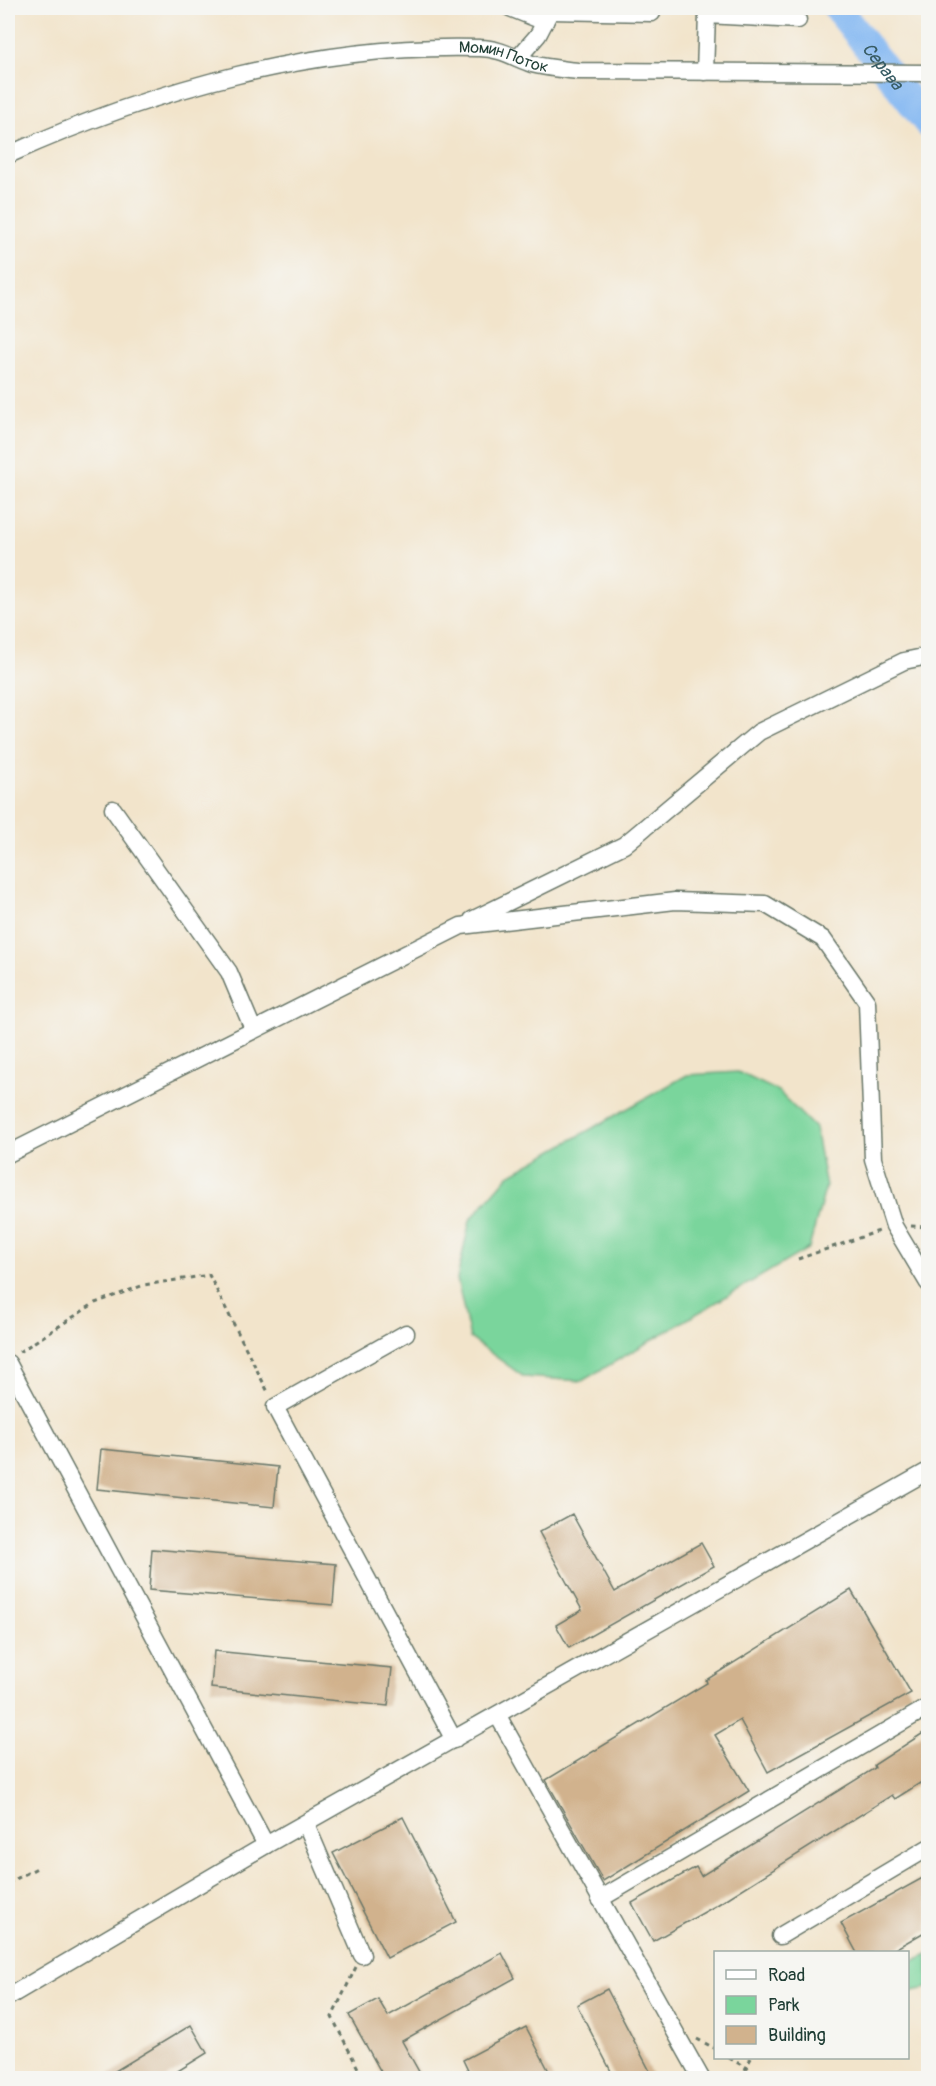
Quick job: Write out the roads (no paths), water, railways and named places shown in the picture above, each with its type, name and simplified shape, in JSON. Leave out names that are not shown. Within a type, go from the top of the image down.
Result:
[{"type":"street","points":[[510,8],[550,14],[652,13]]},
{"type":"street","points":[[518,58],[550,14]]},
{"type":"street","points":[[705,72],[707,15],[798,20]]},
{"type":"street","name":"Момин Поток","points":[[8,155],[87,122],[217,81],[341,56],[398,50],[482,48],[543,67],[577,71],[928,74]]},
{"type":"street","points":[[8,1154],[253,1029],[624,845],[759,732],[904,661],[928,656]]},
{"type":"street","points":[[113,809],[229,972],[253,1029]]},
{"type":"street","points":[[461,926],[675,901],[742,903],[765,904],[823,939],[867,1002],[873,1159],[894,1226],[928,1283]]},
{"type":"street","points":[[406,1333],[275,1407],[454,1740]]},
{"type":"street","points":[[12,1358],[266,1845]]},
{"type":"street","points":[[8,1997],[266,1845],[498,1716],[928,1471]]},
{"type":"street","points":[[600,1899],[928,1707]]},
{"type":"street","points":[[498,1716],[701,2079]]},
{"type":"street","points":[[306,1824],[362,1955]]},
{"type":"street","points":[[780,1936],[928,1848]]},
{"type":"waterway","name":"Серава","points":[[837,8],[928,124]]}]
